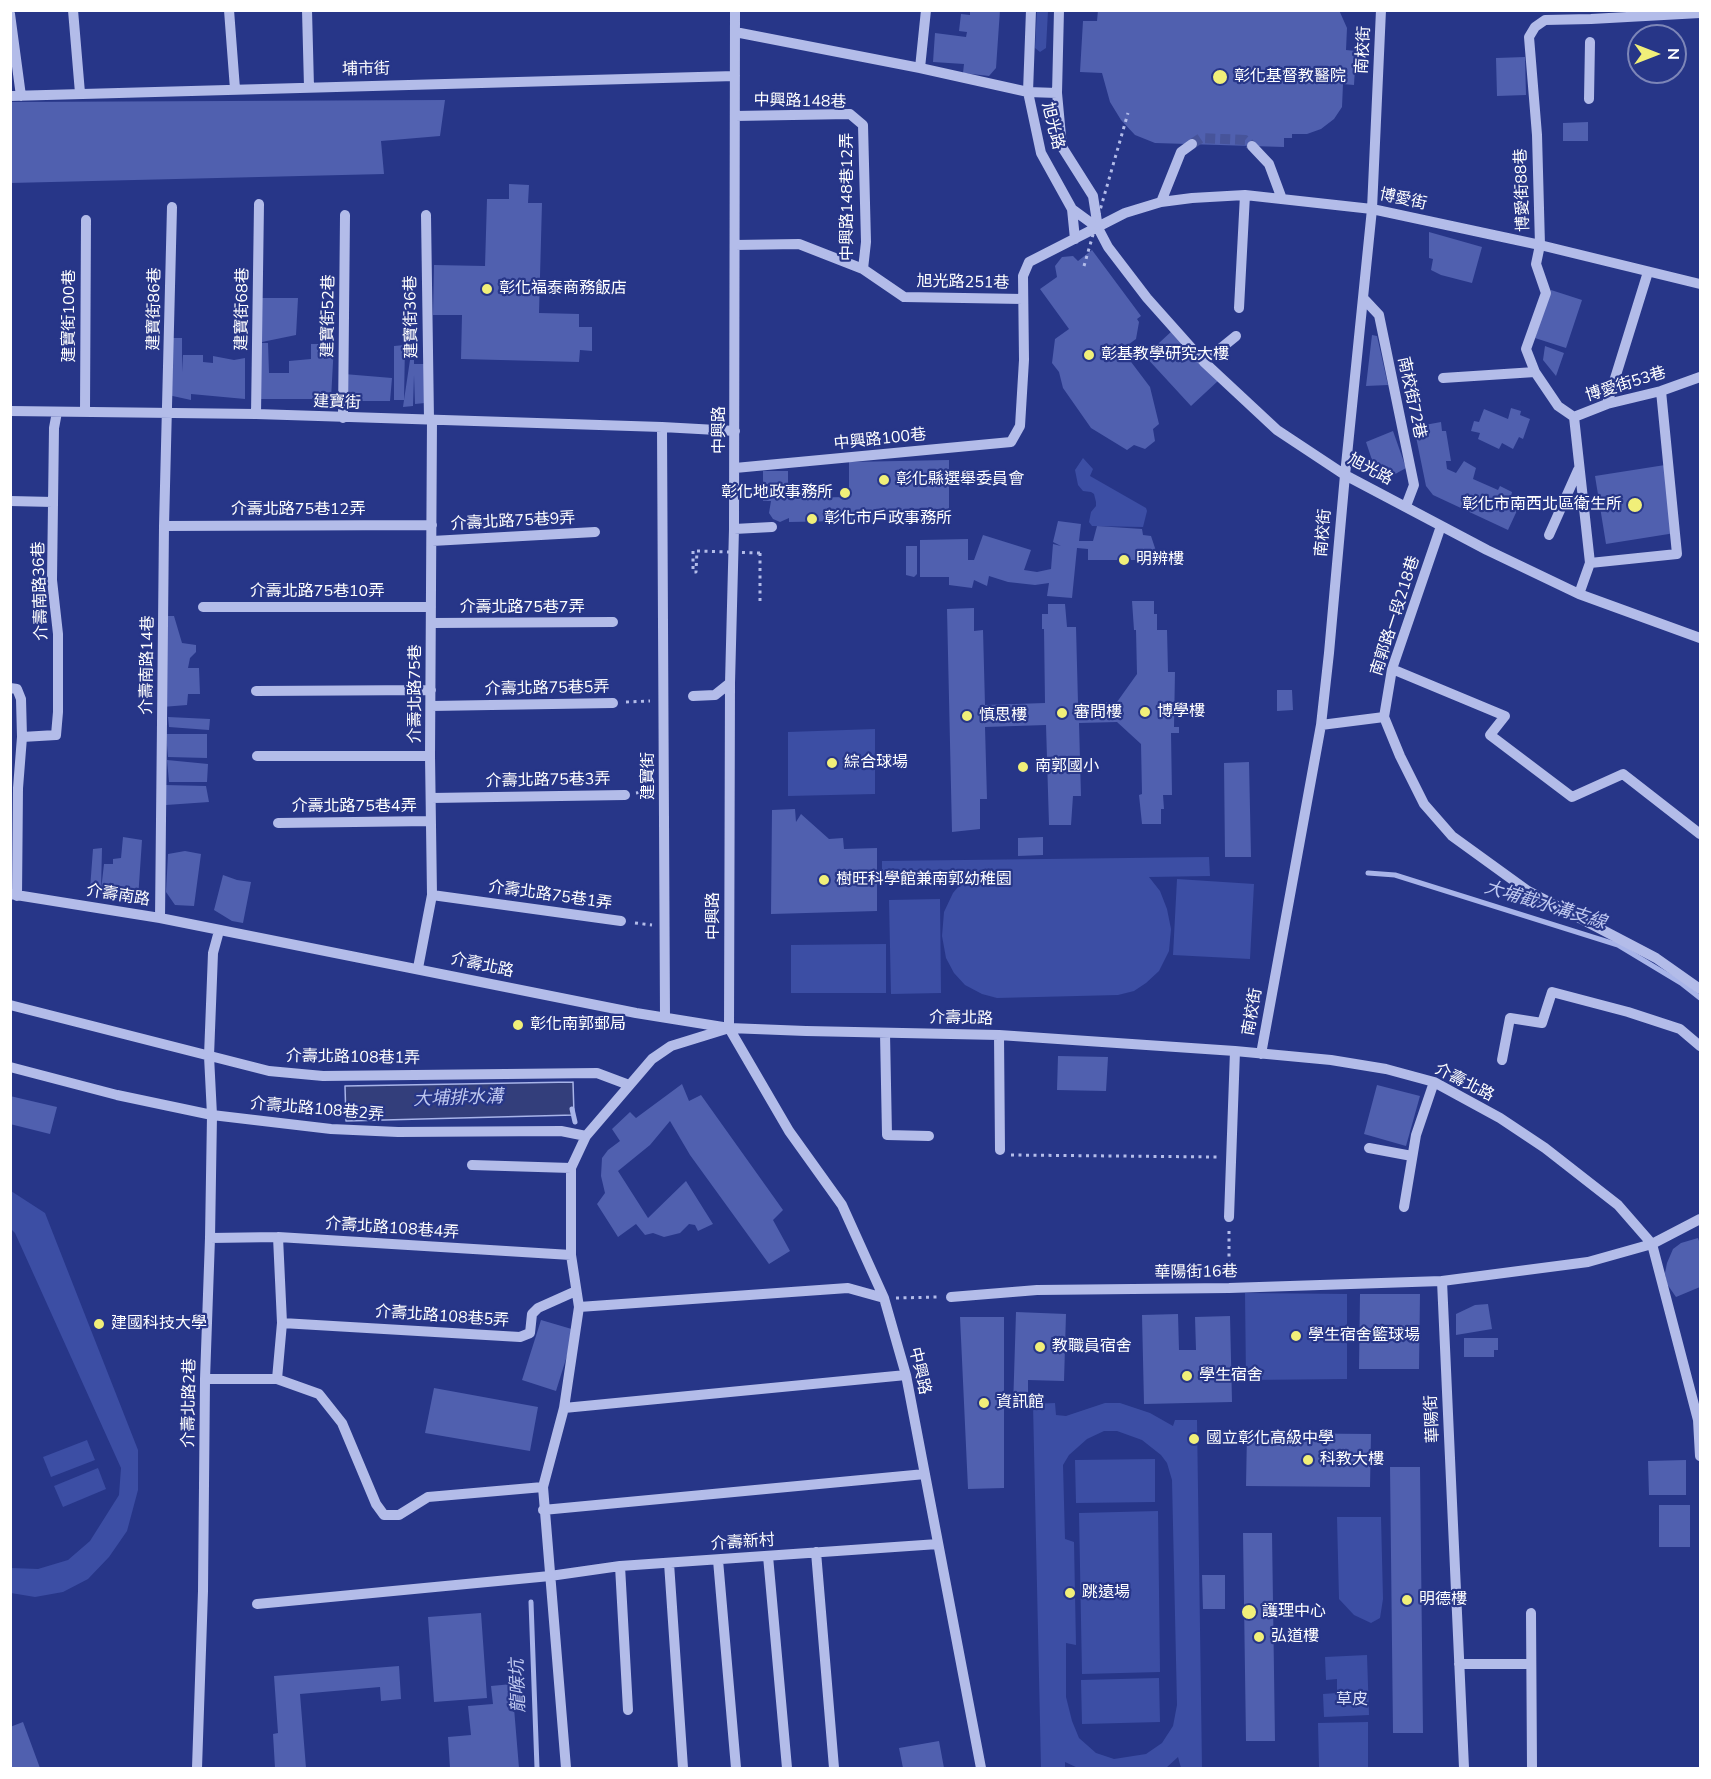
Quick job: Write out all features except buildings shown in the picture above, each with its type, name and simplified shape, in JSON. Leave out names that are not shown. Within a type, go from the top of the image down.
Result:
[{"type":"street","points":[[73,10],[80,93]]},
{"type":"street","points":[[230,10],[235,89]]},
{"type":"street","points":[[307,10],[309,87]]},
{"type":"street","name":"中興路","points":[[735,10],[735,468],[730,683],[729,1028],[789,1131],[842,1205],[884,1298],[906,1375],[981,1768]]},
{"type":"street","points":[[920,68],[926,10]]},
{"type":"street","name":"旭光路","points":[[1031,10],[1028,92],[1041,153],[1072,209],[1098,228]]},
{"type":"street","name":"旭光路","points":[[1059,10],[1057,93],[1062,147],[1093,196],[1098,228],[1108,247],[1147,298],[1204,362],[1277,430],[1345,475],[1441,526],[1579,594],[1701,638]]},
{"type":"street","name":"南校街","points":[[1261,1054],[1321,725],[1372,209],[1381,10]]},
{"type":"street","points":[[1544,15],[1701,13]]},
{"type":"street","points":[[10,14],[16,96]]},
{"type":"street","name":"博愛街88巷","points":[[1540,245],[1537,135],[1529,37],[1544,15]]},
{"type":"street","points":[[735,32],[920,68],[1028,92],[1057,93]]},
{"type":"street","points":[[1589,99],[1590,42]]},
{"type":"street","name":"埔市街","points":[[16,96],[735,76]]},
{"type":"street","name":"中興路148巷","points":[[735,116],[850,114],[862,125]]},
{"type":"street","name":"中興路148巷12弄","points":[[862,125],[866,242],[862,269]]},
{"type":"street","points":[[1161,202],[1181,152],[1192,144]]},
{"type":"street","points":[[1252,146],[1269,164],[1282,199]]},
{"type":"street","points":[[1239,308],[1245,195]]},
{"type":"street","name":"博愛街","points":[[1098,228],[1125,213],[1161,202],[1245,195],[1372,209],[1540,245],[1701,284]]},
{"type":"street","name":"建寶街68巷","points":[[256,414],[259,204]]},
{"type":"street","name":"建寶街86巷","points":[[167,412],[172,207]]},
{"type":"street","points":[[1072,209],[1075,239]]},
{"type":"street","name":"建寶街52巷","points":[[343,418],[345,215]]},
{"type":"street","name":"建寶街36巷","points":[[426,215],[431,419]]},
{"type":"street","name":"建寶街100巷","points":[[85,412],[86,220]]},
{"type":"street","name":"旭光路251巷","points":[[1020,426],[1024,360],[1023,276],[1029,262],[1098,228]]},
{"type":"street","name":"旭光路251巷","points":[[735,245],[800,244],[862,269],[904,297],[1023,299]]},
{"type":"street","name":"博愛街53巷","points":[[1540,245],[1536,264],[1546,293],[1526,350],[1535,372],[1558,406],[1574,417],[1607,404],[1701,377]]},
{"type":"street","points":[[1607,404],[1648,272]]},
{"type":"street","name":"南校街72巷","points":[[1364,299],[1379,315],[1412,474],[1414,485],[1406,506]]},
{"type":"street","points":[[1204,362],[1236,336]]},
{"type":"street","points":[[1443,378],[1535,372]]},
{"type":"street","points":[[1590,563],[1677,554],[1661,390]]},
{"type":"street","name":"建寶街","points":[[10,411],[256,414],[735,431]]},
{"type":"street","name":"介壽南路36巷","points":[[22,737],[56,735],[58,634],[52,580],[54,428],[57,412]]},
{"type":"street","name":"介壽南路14巷","points":[[160,918],[167,412]]},
{"type":"street","points":[[1574,417],[1590,563],[1579,594]]},
{"type":"street","name":"介壽北路75巷","points":[[418,968],[432,895],[431,419]]},
{"type":"street","name":"中興路100巷","points":[[735,468],[1011,442],[1020,426]]},
{"type":"street","name":"建寶街","points":[[662,427],[665,1017]]},
{"type":"street","points":[[1549,535],[1579,468]]},
{"type":"street","points":[[10,501],[53,502]]},
{"type":"street","name":"介壽北路75巷12弄","points":[[164,526],[432,525]]},
{"type":"street","name":"南郭路一段218巷","points":[[1384,717],[1392,669],[1441,526]]},
{"type":"street","points":[[734,529],[772,527]]},
{"type":"street","name":"介壽北路75巷9弄","points":[[432,541],[596,532]]},
{"type":"street","name":"介壽北路75巷10弄","points":[[202,607],[431,607]]},
{"type":"street","name":"介壽北路75巷7弄","points":[[432,623],[613,622]]},
{"type":"street","points":[[1392,669],[1505,716],[1490,735],[1572,797],[1623,774],[1701,834]]},
{"type":"street","points":[[693,696],[715,695],[730,683]]},
{"type":"street","points":[[10,688],[17,689],[21,699],[22,737],[14,895]]},
{"type":"street","points":[[256,691],[431,690]]},
{"type":"street","name":"介壽北路75巷5弄","points":[[431,706],[614,703]]},
{"type":"street","points":[[1321,725],[1384,717],[1424,804],[1452,836],[1528,891],[1656,958],[1701,989]]},
{"type":"street","points":[[257,756],[430,756]]},
{"type":"street","name":"介壽北路75巷3弄","points":[[431,798],[625,795]]},
{"type":"street","name":"介壽北路75巷4弄","points":[[278,823],[431,821]]},
{"type":"street","name":"介壽南路","points":[[14,895],[160,918],[219,931]]},
{"type":"street","name":"介壽北路75巷1弄","points":[[432,895],[621,921]]},
{"type":"street","name":"介壽北路","points":[[219,931],[418,968],[636,1013],[729,1028],[999,1035],[1331,1060],[1386,1069],[1434,1082],[1500,1118],[1545,1148],[1618,1205],[1652,1244]]},
{"type":"street","name":"介壽北路2巷","points":[[197,1768],[210,1238],[212,1115],[209,1056],[213,953],[219,931]]},
{"type":"street","points":[[1502,1060],[1510,1018],[1542,1023],[1552,992],[1628,1012],[1680,1029],[1701,1046]]},
{"type":"street","name":"介壽北路108巷1弄","points":[[10,1005],[269,1071],[323,1076],[597,1072],[629,1085]]},
{"type":"street","points":[[566,1768],[543,1510],[543,1488],[564,1408],[579,1307],[571,1255],[570,1168],[586,1136],[652,1059],[671,1046],[729,1028]]},
{"type":"street","points":[[885,1033],[887,1135],[929,1137]]},
{"type":"street","points":[[999,1035],[1000,1150]]},
{"type":"street","points":[[1229,1217],[1234,1052]]},
{"type":"street","name":"介壽北路108巷2弄","points":[[10,1067],[117,1095],[212,1115],[331,1129],[398,1132],[561,1131],[586,1136]]},
{"type":"street","points":[[1404,1207],[1416,1135],[1434,1082]]},
{"type":"street","points":[[1369,1148],[1412,1156]]},
{"type":"street","points":[[472,1165],[570,1168]]},
{"type":"street","points":[[1442,1281],[1588,1262],[1652,1244],[1701,1219]]},
{"type":"street","points":[[277,1379],[282,1323],[278,1237]]},
{"type":"street","name":"介壽北路108巷4弄","points":[[210,1238],[278,1237],[571,1255]]},
{"type":"street","points":[[1652,1244],[1698,1420],[1701,1456]]},
{"type":"street","name":"華陽街16巷","points":[[951,1297],[1037,1290],[1442,1281]]},
{"type":"street","name":"華陽街","points":[[1442,1281],[1464,1768]]},
{"type":"street","points":[[579,1307],[848,1287],[884,1298]]},
{"type":"street","name":"介壽北路108巷5弄","points":[[282,1323],[520,1337],[530,1333],[532,1314],[538,1308],[576,1292]]},
{"type":"street","points":[[564,1408],[906,1375]]},
{"type":"street","points":[[205,1379],[277,1379],[320,1394],[342,1423],[376,1504],[384,1515],[399,1515],[428,1497],[543,1488]]},
{"type":"street","points":[[543,1510],[925,1474]]},
{"type":"street","name":"介壽新村","points":[[257,1604],[550,1576],[620,1566],[938,1544]]},
{"type":"street","points":[[816,1552],[834,1768]]},
{"type":"street","points":[[768,1556],[787,1768]]},
{"type":"street","points":[[718,1560],[736,1768]]},
{"type":"street","points":[[669,1563],[683,1768]]},
{"type":"street","points":[[620,1566],[628,1710]]},
{"type":"street","points":[[1531,1613],[1532,1768]]},
{"type":"street","points":[[1459,1664],[1531,1664]]},
{"type":"path","points":[[1084,266],[1128,113]]},
{"type":"path","points":[[695,551],[696,572],[693,572],[695,551]]},
{"type":"path","points":[[695,551],[760,553],[760,602]]},
{"type":"path","name":"介壽北路75巷5弄","points":[[614,703],[664,701]]},
{"type":"path","name":"介壽北路75巷3弄","points":[[625,795],[664,789]]},
{"type":"path","name":"介壽北路75巷1弄","points":[[621,921],[664,926]]},
{"type":"path","points":[[1000,1150],[1012,1155],[1231,1157]]},
{"type":"path","points":[[1229,1217],[1229,1287]]},
{"type":"path","points":[[884,1298],[951,1297]]},
{"type":"green space","points":[[1037,11],[1048,11],[1046,48],[1040,52],[1035,48]]},
{"type":"green space","points":[[1083,458],[1093,469],[1090,476],[1146,508],[1143,527],[1092,526],[1089,522],[1091,512],[1096,506],[1094,494],[1083,491],[1078,485],[1075,470]]},
{"type":"green space","name":"綜合球場","points":[[875,729],[875,794],[788,796],[788,732]]},
{"type":"green space","points":[[1209,857],[1210,876],[1149,877],[1160,891],[1167,909],[1171,929],[1169,951],[1159,971],[1146,983],[1134,991],[1118,995],[997,998],[982,994],[965,985],[954,973],[946,958],[942,936],[944,912],[953,893],[963,881],[882,882],[882,861]]},
{"type":"green space","points":[[1177,879],[1254,884],[1250,959],[1173,955]]},
{"type":"green space","points":[[940,899],[941,993],[891,994],[889,900]]},
{"type":"green space","points":[[886,944],[886,993],[791,993],[791,945]]},
{"type":"green space","points":[[11,1191],[45,1213],[138,1450],[138,1490],[127,1531],[109,1557],[88,1579],[63,1592],[35,1597],[11,1593],[11,1568],[38,1569],[68,1560],[90,1541],[119,1495],[121,1468],[15,1233],[11,1229]]},
{"type":"green space","name":"學生宿舍籃球場","points":[[1245,1293],[1347,1294],[1347,1379],[1246,1380]]},
{"type":"green space","points":[[1055,1403],[1056,1415],[1066,1416],[1105,1403],[1120,1403],[1150,1413],[1173,1426],[1175,1420],[1197,1420],[1202,1768],[1181,1768],[1178,1757],[1166,1768],[1078,1768],[1065,1762],[1065,1768],[1041,1768],[1033,1404]],"holes":[[[1104,1431],[1117,1431],[1142,1440],[1161,1455],[1167,1463],[1172,1480],[1177,1705],[1173,1726],[1162,1743],[1146,1754],[1114,1759],[1096,1753],[1079,1738],[1066,1697],[1066,1643],[1076,1645],[1074,1542],[1065,1539],[1063,1465],[1069,1455],[1087,1439]]]},
{"type":"green space","points":[[87,1440],[95,1460],[51,1477],[43,1457]]},
{"type":"green space","points":[[1155,1459],[1155,1502],[1076,1503],[1075,1460]]},
{"type":"green space","points":[[98,1468],[106,1489],[63,1507],[54,1486]]},
{"type":"green space","points":[[1158,1511],[1160,1672],[1082,1674],[1079,1513]]},
{"type":"green space","points":[[1337,1517],[1381,1517],[1383,1599],[1380,1618],[1371,1623],[1354,1615],[1339,1599]]},
{"type":"green space","name":"草皮","points":[[1367,1655],[1369,1715],[1324,1717],[1323,1694],[1337,1693],[1337,1679],[1326,1680],[1325,1657]]},
{"type":"green space","points":[[1159,1678],[1160,1722],[1082,1724],[1081,1680]]},
{"type":"green space","name":"草皮","points":[[1368,1722],[1368,1768],[1319,1768],[1318,1723]]},
{"type":"water","name":"大埔排水溝","points":[[573,1082],[574,1115],[346,1121],[345,1086]]},
{"type":"waterway","name":"大埔截水溝支線","points":[[1368,873],[1395,875],[1618,945],[1681,983],[1700,998]]},
{"type":"waterway","name":"龍喉坑","points":[[572,1109],[575,1122]]},
{"type":"waterway","name":"龍喉坑","points":[[531,1602],[537,1768]]},
{"type":"tunnel","points":[[1192,144],[1201,138],[1245,140],[1252,146]]},
{"type":"place","name":"彰化基督教醫院","points":[[1220,77]]},
{"type":"place","name":"彰化福泰商務飯店","points":[[487,289]]},
{"type":"place","name":"彰基教學研究大樓","points":[[1089,355]]},
{"type":"place","name":"彰化縣選舉委員會","points":[[884,480]]},
{"type":"place","name":"彰化地政事務所","points":[[845,493]]},
{"type":"place","name":"彰化市南西北區衛生所","points":[[1635,505]]},
{"type":"place","name":"彰化市戶政事務所","points":[[812,519]]},
{"type":"place","name":"明辨樓","points":[[1124,560]]},
{"type":"place","name":"博學樓","points":[[1145,712]]},
{"type":"place","name":"審問樓","points":[[1062,713]]},
{"type":"place","name":"慎思樓","points":[[967,716]]},
{"type":"place","name":"綜合球場","points":[[832,763]]},
{"type":"place","name":"南郭國小","points":[[1023,767]]},
{"type":"place","name":"樹旺科學館兼南郭幼稚園","points":[[824,880]]},
{"type":"place","name":"彰化南郭郵局","points":[[518,1025]]},
{"type":"place","name":"建國科技大學","points":[[99,1324]]},
{"type":"place","name":"學生宿舍籃球場","points":[[1296,1336]]},
{"type":"place","name":"教職員宿舍","points":[[1040,1347]]},
{"type":"place","name":"學生宿舍","points":[[1187,1376]]},
{"type":"place","name":"資訊館","points":[[984,1403]]},
{"type":"place","name":"國立彰化高級中學","points":[[1194,1439]]},
{"type":"place","name":"科教大樓","points":[[1308,1460]]},
{"type":"place","name":"跳遠場","points":[[1070,1593]]},
{"type":"place","name":"明德樓","points":[[1407,1600]]},
{"type":"place","name":"護理中心","points":[[1249,1612]]},
{"type":"place","name":"弘道樓","points":[[1259,1637]]}]
